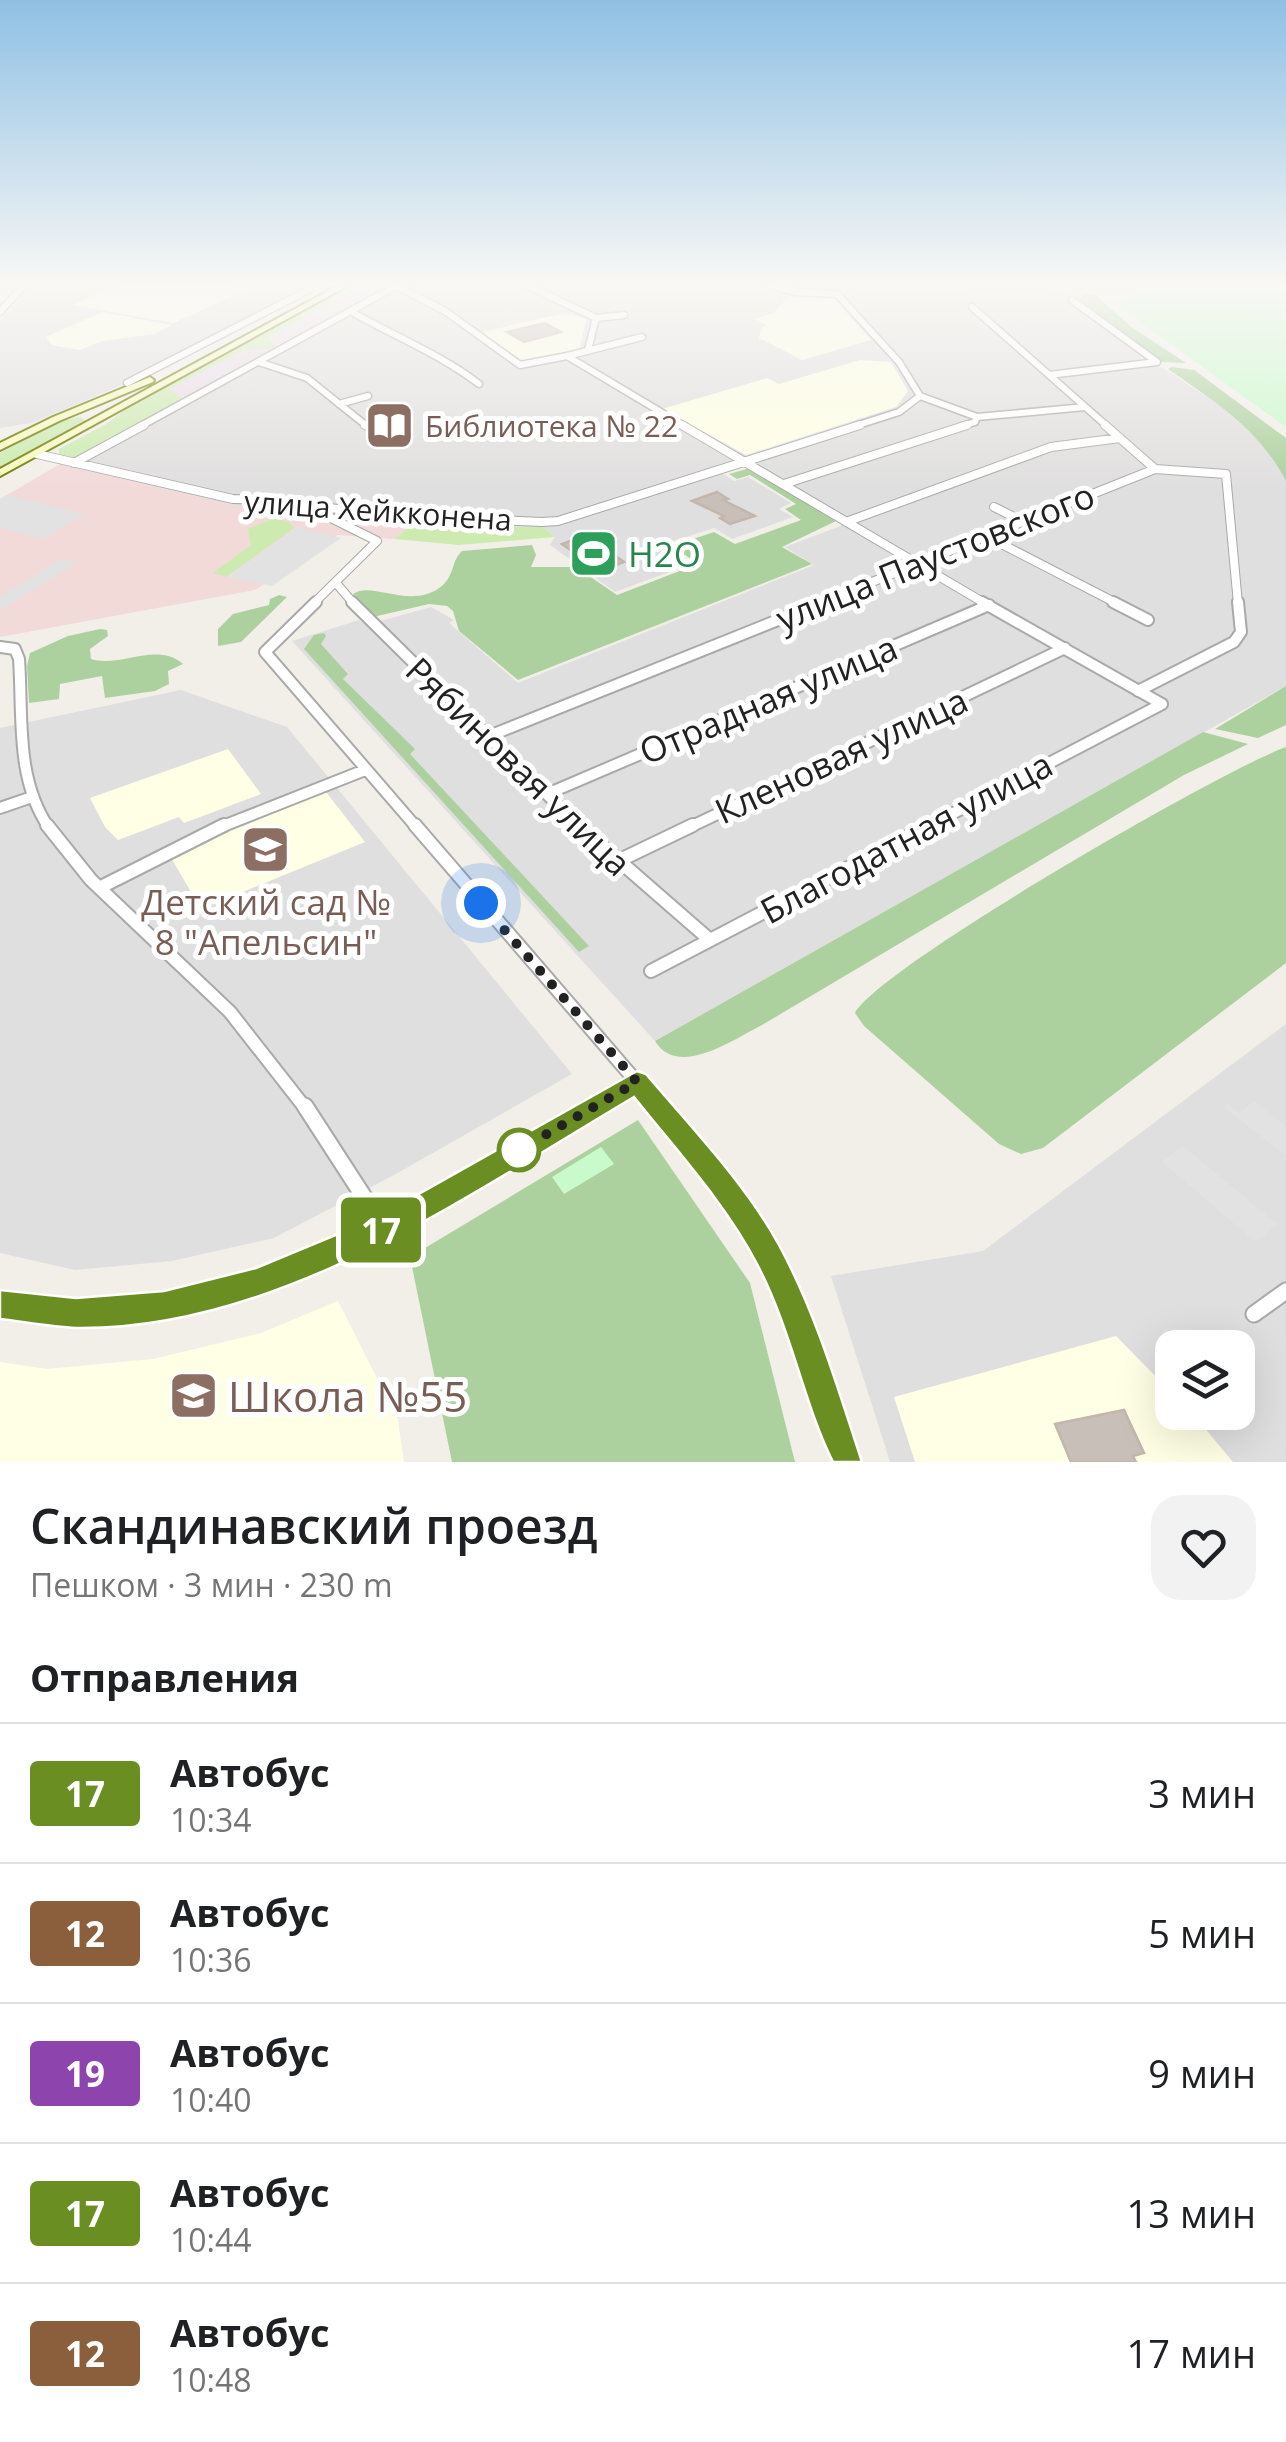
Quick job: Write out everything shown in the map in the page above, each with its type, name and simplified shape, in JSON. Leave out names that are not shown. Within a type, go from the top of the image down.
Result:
[{"type":"street","points":[[138,386],[127,383],[184,353]]},
{"type":"street","points":[[0,447],[202,353]]},
{"type":"street","points":[[0,474],[93,426],[218,353]]},
{"type":"street","points":[[74,463],[274,353]]},
{"type":"street","points":[[426,353],[456,366],[478,384]]},
{"type":"street","points":[[503,353],[520,364],[576,353]]},
{"type":"street","points":[[891,353],[920,396],[977,417],[1085,407]]},
{"type":"street","name":"улица Паустовского","points":[[489,736],[1155,469],[1024,353]]},
{"type":"street","points":[[1049,376],[1157,362],[1145,353]]},
{"type":"street","points":[[566,356],[914,564],[1138,690],[1234,642],[1241,632],[1228,478],[1218,471],[1155,469]]},
{"type":"street","points":[[258,362],[307,378],[372,430],[384,433]]},
{"type":"street","points":[[179,365],[192,367]]},
{"type":"street","points":[[339,404],[368,396]]},
{"type":"street","name":"улица Хейкконена","points":[[37,454],[209,496],[378,515],[558,521],[899,412],[920,396]]},
{"type":"street","points":[[56,419],[90,416],[93,426]]},
{"type":"street","points":[[784,484],[975,422],[977,417]]},
{"type":"street","points":[[0,437],[22,436]]},
{"type":"street","points":[[846,522],[1051,447],[1120,438]]},
{"type":"street","points":[[305,505],[376,540],[265,652],[701,1159],[768,1253],[805,1336],[845,1462]]},
{"type":"street","points":[[994,507],[1022,521]]},
{"type":"street","points":[[346,525],[378,515]]},
{"type":"street","points":[[986,536],[1148,620]]},
{"type":"street","name":"Рябиновая улица","points":[[336,583],[366,618],[616,862],[710,940]]},
{"type":"street","name":"Отрадная улица","points":[[547,794],[989,605]]},
{"type":"street","points":[[0,646],[15,649],[19,659],[24,760],[32,797],[62,845],[229,1010],[280,1070],[384,1228]]},
{"type":"street","name":"Кленовая улица","points":[[616,862],[1066,648]]},
{"type":"street","name":"Благодатная улица","points":[[651,971],[1162,704],[1138,690]]},
{"type":"street","points":[[101,887],[207,832],[365,770]]},
{"type":"street","points":[[0,808],[32,797]]},
{"type":"street","points":[[0,1304],[76,1313],[164,1305],[258,1282],[384,1228],[637,1082]]},
{"type":"street","points":[[1254,1314],[1286,1291]]},
{"type":"shaded area","points":[[0,353],[182,353],[117,387],[32,423],[0,428]]},
{"type":"shaded area","points":[[239,353],[270,353],[185,400],[168,389]]},
{"type":"shaded area","points":[[277,353],[1143,353],[1218,404],[1270,450],[1286,481],[1286,686],[655,1041],[292,641],[359,620],[366,625],[431,607],[454,620],[449,623],[518,683],[814,565],[785,547],[851,522],[754,463],[722,473],[734,481],[748,477],[791,503],[779,509],[793,517],[732,539],[714,528],[664,544],[691,564],[615,592],[550,545],[555,537],[543,527],[410,526],[275,515],[76,468]]},
{"type":"shaded area","points":[[511,353],[559,353],[525,362]]},
{"type":"shaded area","points":[[789,353],[825,353],[802,360]]},
{"type":"shaded area","points":[[860,360],[891,362],[908,391],[896,407],[746,455],[662,409],[767,378],[779,384]]},
{"type":"shaded area","points":[[60,464],[275,515],[410,526],[394,539],[338,535],[255,590],[0,637],[0,499]]},
{"type":"shaded area","points":[[7,495],[85,514],[44,539],[0,528],[0,499]]},
{"type":"shaded area","points":[[297,527],[341,538],[272,586],[227,577]]},
{"type":"shaded area","points":[[61,559],[77,563],[0,611],[0,596]]},
{"type":"shaded area","points":[[181,690],[287,727],[572,1074],[274,1238],[172,1261],[75,1270],[0,1253],[0,728]]},
{"type":"shaded area","name":"Детский сад № 8 \"Апельсин\"","points":[[228,749],[261,794],[184,823],[179,817],[118,840],[105,827],[90,798]]},
{"type":"shaded area","name":"Детский сад № 8 \"Апельсин\"","points":[[326,792],[365,842],[201,909],[170,856]]},
{"type":"shaded area","points":[[1286,1024],[1286,1462],[890,1462],[831,1276],[983,1251]]},
{"type":"shaded area","points":[[1254,1101],[1286,1126],[1286,1156],[1224,1107],[1227,1104],[1239,1113]]},
{"type":"shaded area","points":[[1183,1146],[1277,1224],[1256,1242],[1162,1162]]},
{"type":"shaded area","name":"Школа №55","points":[[338,1301],[398,1420],[404,1462],[0,1462],[0,1362],[47,1369],[153,1359],[261,1333]]},
{"type":"shaded area","points":[[1116,1336],[1155,1376],[1155,1430],[1206,1430],[1233,1462],[915,1462],[894,1397]]},
{"type":"green space","points":[[221,353],[239,353],[169,389],[185,400],[78,458],[59,454],[59,449],[106,424],[155,388]]},
{"type":"green space","points":[[1149,353],[1171,353],[1186,363],[1160,362]]},
{"type":"green space","points":[[1183,353],[1286,353],[1286,427]]},
{"type":"green space","points":[[1168,369],[1194,370],[1286,438],[1286,481],[1249,432]]},
{"type":"green space","points":[[80,417],[89,422],[0,469],[0,453],[61,421]]},
{"type":"green space","points":[[750,468],[836,521],[782,547],[812,564],[518,680],[459,631],[453,611],[447,606],[429,604],[373,617],[353,594],[371,590],[406,596],[431,593],[447,581],[462,551],[532,545],[536,555],[531,567],[576,567],[617,595],[698,564],[672,546],[714,532],[735,544],[801,520],[785,509],[796,504],[750,475],[737,479],[729,474]]},
{"type":"green space","points":[[274,518],[289,522],[294,528],[226,577],[213,573],[251,545],[248,529]]},
{"type":"green space","points":[[410,526],[543,527],[555,537],[459,545],[394,539]]},
{"type":"green space","points":[[287,597],[241,642],[218,646],[218,629],[233,614],[269,605],[270,599]]},
{"type":"green space","points":[[107,630],[108,636],[90,649],[91,659],[162,655],[183,664],[168,671],[169,684],[155,691],[105,698],[102,676],[60,684],[59,699],[29,703],[30,653],[68,636]]},
{"type":"green space","points":[[324,633],[321,644],[348,674],[343,679],[415,749],[410,754],[589,946],[579,952],[304,649],[314,635]]},
{"type":"green space","points":[[1286,686],[1286,725],[1258,738],[1215,729]]},
{"type":"green space","points":[[1203,732],[1248,744],[1184,775],[722,1046],[707,1053],[677,1056],[665,1052],[655,1041]]},
{"type":"green space","points":[[1286,747],[1286,963],[1043,1148],[1021,1154],[999,1144],[864,1026],[855,1013],[878,989],[986,914],[1196,791]]},
{"type":"green space","points":[[638,1120],[750,1283],[795,1462],[452,1462],[410,1257]]},
{"type":"green space","points":[[601,1147],[614,1164],[564,1194],[552,1177]]},
{"type":"building","points":[[717,492],[728,499],[723,500],[755,516],[730,524],[720,518],[724,516],[692,501]]},
{"type":"building","name":"H2O","points":[[586,535],[624,562],[600,571],[562,544]]},
{"type":"building","points":[[1124,1410],[1144,1453],[1133,1456],[1136,1462],[1071,1462],[1055,1424]]},
{"type":"bus line","name":"17","points":[[0,1304],[76,1313],[164,1305],[258,1282],[384,1228],[637,1082],[701,1159],[768,1253],[805,1336],[845,1462]]},
{"type":"place","name":"Библиотека № 22","points":[[390,425]]},
{"type":"place","name":"H2O","points":[[593,553]]},
{"type":"place","name":"Детский сад № 8 \"Апельсин\"","points":[[266,849]]},
{"type":"place","name":"Школа №55","points":[[193,1395]]},
{"type":"route","points":[[481,903],[637,1082],[519,1150]]}]
